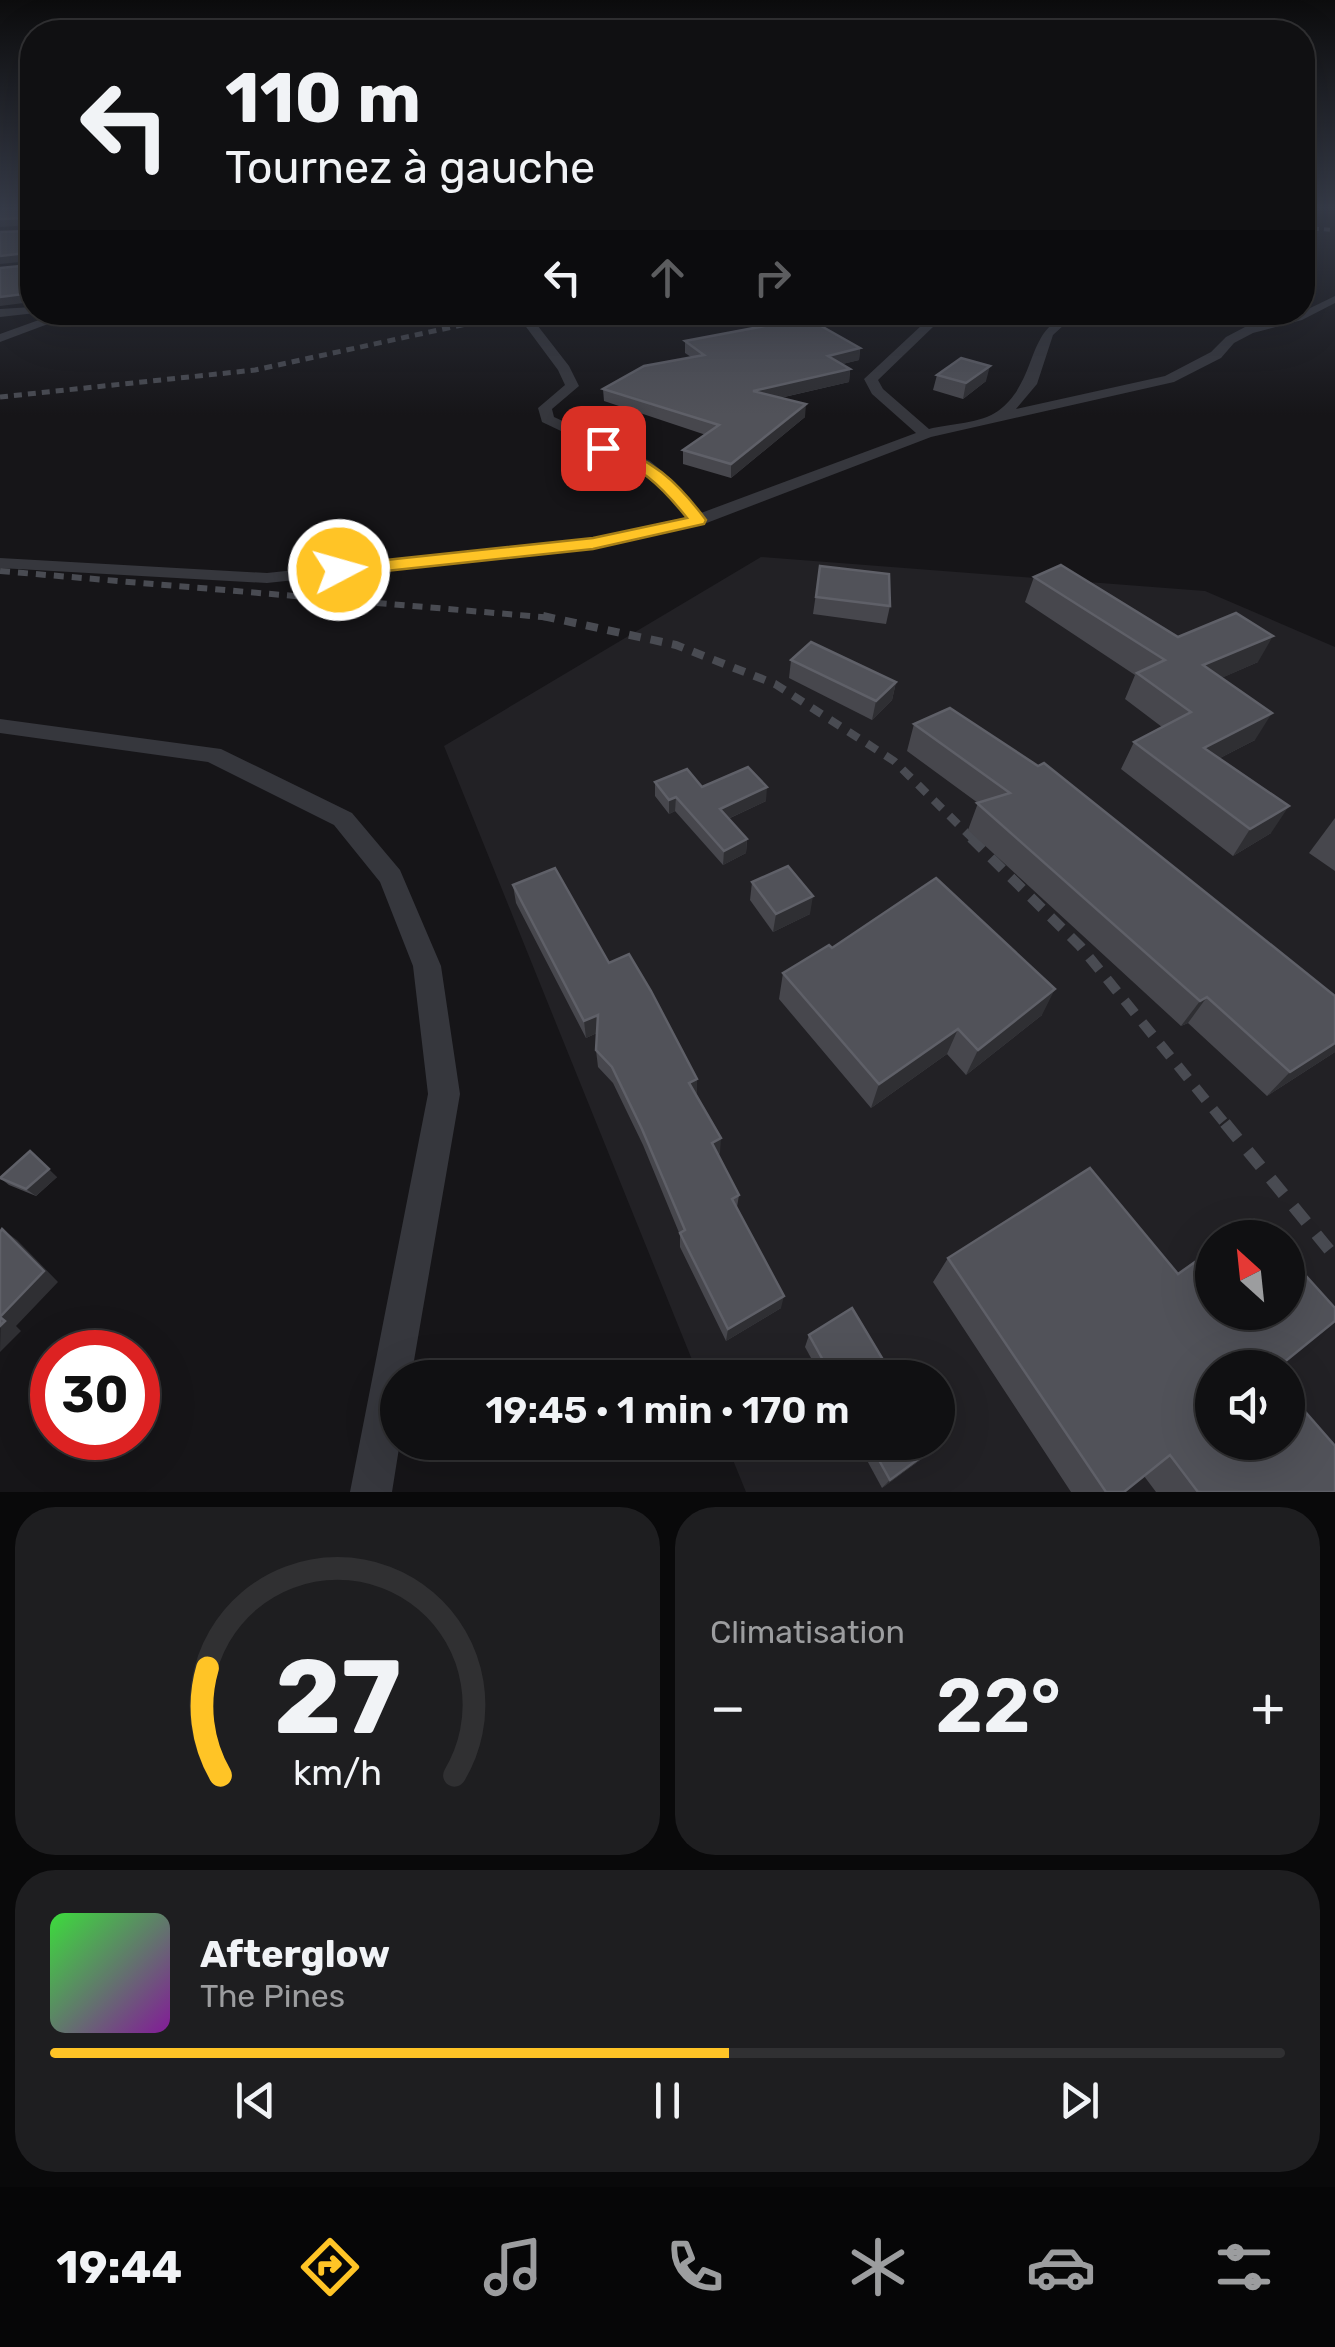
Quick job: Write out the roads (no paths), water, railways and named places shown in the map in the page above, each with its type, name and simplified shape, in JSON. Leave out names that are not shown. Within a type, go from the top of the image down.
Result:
[{"type":"street","points":[[0,338],[37,325]]},
{"type":"street","points":[[531,325],[572,386],[545,408],[547,419],[566,432],[635,459],[666,480],[698,520]]},
{"type":"street","points":[[926,434],[877,390],[871,379],[928,325]]},
{"type":"street","points":[[1002,415],[1025,393],[1045,334],[1055,325]]},
{"type":"street","points":[[0,563],[267,578],[593,543],[698,520],[926,434],[1169,380],[1216,355],[1230,340],[1268,325]]},
{"type":"street","points":[[0,726],[213,755],[343,820],[391,877],[428,966],[444,1094],[371,1492]]},
{"type":"railway","points":[[0,397],[255,370],[461,325]]},
{"type":"railway","points":[[0,571],[551,618]]},
{"type":"railway","points":[[543,616],[551,618]]},
{"type":"railway","points":[[551,618],[676,645],[775,684],[894,761],[974,840]]},
{"type":"railway","points":[[971,838],[1080,946],[1227,1126]]},
{"type":"railway","points":[[1225,1123],[1335,1257]]}]
